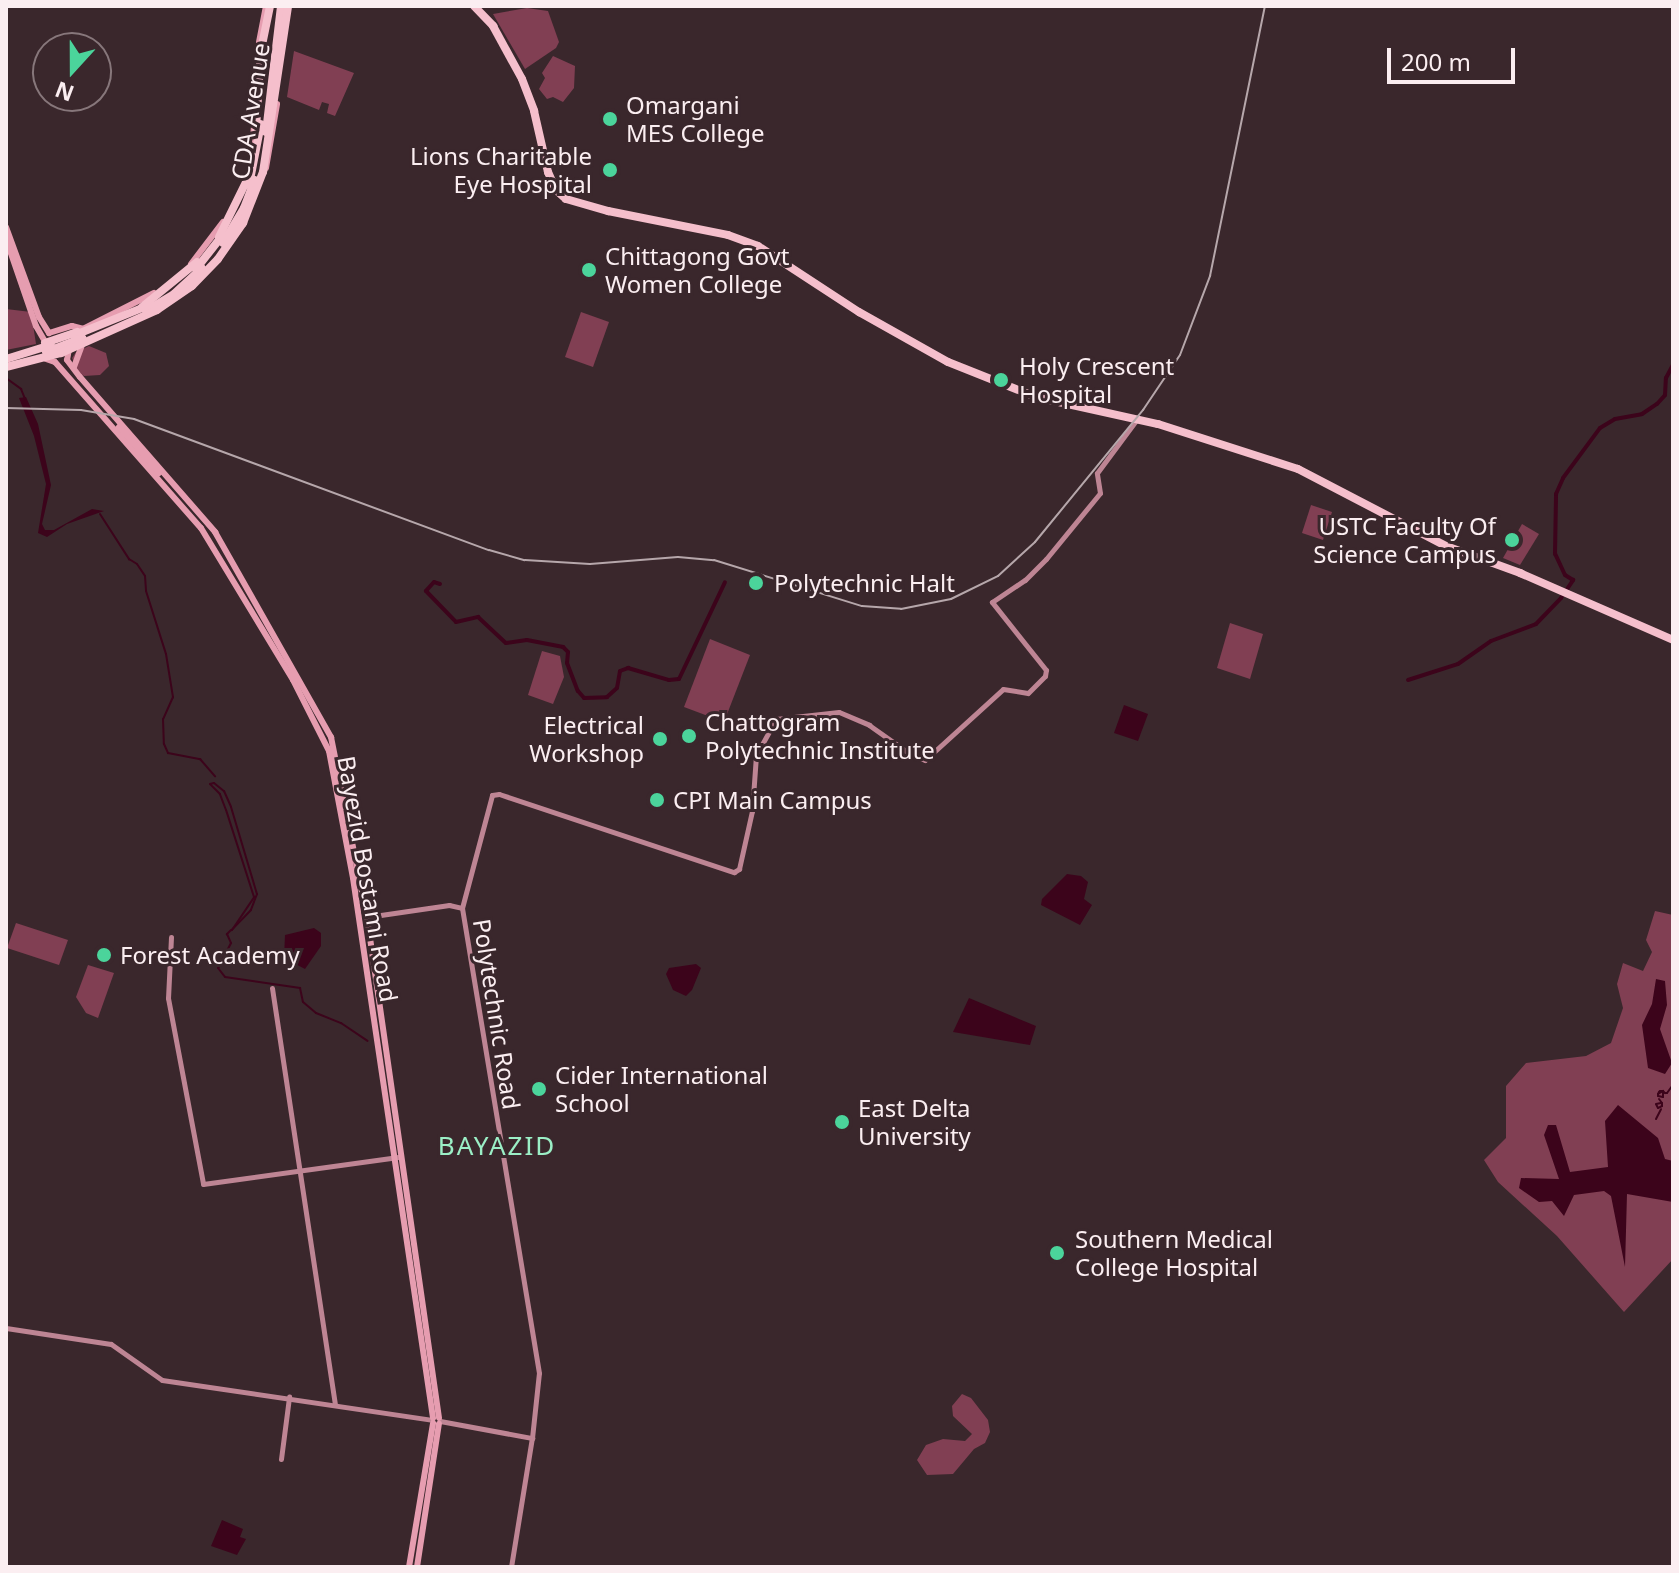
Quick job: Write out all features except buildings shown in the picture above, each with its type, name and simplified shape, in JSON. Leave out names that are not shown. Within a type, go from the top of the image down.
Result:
[{"type":"highway","name":"CDA Avenue","points":[[6,361],[41,341],[142,307],[185,275],[217,240],[234,211],[255,151],[261,50],[268,6]]},
{"type":"highway","points":[[6,361],[38,355],[142,313],[174,294],[215,254],[244,208],[260,166],[279,6]]},
{"type":"highway","name":"CDA Avenue","points":[[6,361],[30,361],[66,350],[157,310],[188,290],[218,259],[243,223],[256,196],[269,148],[289,6]]},
{"type":"highway","points":[[474,6],[493,26],[528,91],[548,172],[556,190],[566,199],[608,211],[728,235],[758,246],[859,312],[948,362],[1050,402],[1138,419],[1298,469],[1446,546],[1566,593],[1673,640]]},
{"type":"highway","points":[[481,6],[500,30],[531,89],[553,175],[568,195],[608,208],[724,231],[755,242],[949,358],[1037,393],[1151,417],[1283,458],[1374,503],[1402,523]]},
{"type":"main road","points":[[263,622],[214,542],[79,387],[65,368],[64,354],[72,336],[86,326],[151,296],[184,270],[229,215],[250,164],[256,65],[268,6]]},
{"type":"main road","points":[[289,6],[269,159],[245,222],[221,259],[196,285],[158,311],[82,345],[74,363],[84,385],[217,540],[293,675]]},
{"type":"main road","points":[[6,227],[39,317],[49,333],[72,326],[84,329]]},
{"type":"main road","points":[[6,239],[41,341],[66,350]]},
{"type":"main road","name":"Bayezid Bostami Road","points":[[66,350],[71,365],[215,532],[293,675],[329,751],[398,1157]]},
{"type":"main road","name":"Bayezid Bostami Road","points":[[30,361],[49,358],[55,362],[195,520],[227,566],[334,744],[367,917],[436,1421],[417,1567]]},
{"type":"main road","name":"Polytechnic Road","points":[[511,1567],[539,1373],[462,908],[492,795],[499,794],[734,872],[739,869],[752,811],[756,755],[776,719],[839,712],[869,725],[910,754],[925,760],[1003,689],[1028,693],[1045,676],[1046,670],[992,602],[1025,580],[1046,559],[1100,493],[1097,473],[1138,419]]},
{"type":"main road","points":[[367,917],[449,905],[462,908]]},
{"type":"main road","points":[[171,937],[168,998],[203,1184],[398,1157]]},
{"type":"main road","points":[[272,988],[335,1403]]},
{"type":"main road","points":[[6,1328],[111,1344],[162,1380],[335,1403],[532,1438]]},
{"type":"main road","points":[[281,1459],[289,1397]]},
{"type":"main road","name":"Bayezid Bostami Road","points":[[409,1567],[436,1421]]},
{"type":"shaded area","points":[[527,8],[548,11],[559,42],[556,48],[525,69],[493,14]]},
{"type":"shaded area","points":[[294,51],[354,73],[335,116],[327,113],[329,104],[322,102],[319,110],[287,97]]},
{"type":"shaded area","points":[[553,56],[575,66],[574,88],[563,102],[553,97],[547,99],[539,89],[545,78],[542,73]]},
{"type":"shaded area","points":[[6,309],[31,312],[36,344],[6,350]]},
{"type":"shaded area","points":[[581,312],[609,322],[593,367],[565,357]]},
{"type":"shaded area","points":[[89,346],[106,353],[109,366],[100,375],[84,376],[78,372],[72,358],[76,352]]},
{"type":"shaded area","points":[[26,397],[38,424],[51,485],[42,524],[45,530],[54,530],[92,509],[104,511],[67,524],[47,537],[38,533],[46,484],[34,436],[19,398]]},
{"type":"shaded area","points":[[1311,505],[1332,512],[1323,540],[1302,533]]},
{"type":"shaded area","points":[[1522,524],[1539,534],[1520,565],[1503,558]]},
{"type":"shaded area","points":[[1230,623],[1263,634],[1250,679],[1217,668]]},
{"type":"shaded area","points":[[710,639],[750,655],[724,722],[684,707]]},
{"type":"shaded area","points":[[542,651],[560,656],[564,677],[553,704],[528,695]]},
{"type":"shaded area","points":[[1124,705],[1148,714],[1138,741],[1114,733]]},
{"type":"shaded area","points":[[1067,874],[1081,876],[1088,882],[1084,899],[1092,905],[1080,925],[1041,905],[1042,899]]},
{"type":"shaded area","points":[[1655,911],[1673,915],[1673,1259],[1624,1312],[1557,1236],[1498,1182],[1484,1160],[1506,1138],[1506,1086],[1526,1063],[1586,1056],[1611,1043],[1623,1008],[1617,984],[1623,963],[1643,971],[1652,952],[1646,940]]},
{"type":"shaded area","points":[[16,923],[68,940],[59,965],[7,948]]},
{"type":"shaded area","points":[[314,928],[321,933],[321,946],[305,969],[284,958],[285,935]]},
{"type":"shaded area","points":[[696,964],[701,968],[692,990],[686,996],[673,990],[666,974],[669,968]]},
{"type":"shaded area","points":[[88,965],[114,973],[98,1018],[86,1013],[76,997]]},
{"type":"shaded area","points":[[1656,979],[1665,981],[1667,1005],[1660,1029],[1672,1063],[1665,1074],[1648,1068],[1642,1025],[1652,1004]]},
{"type":"shaded area","points":[[969,998],[1036,1026],[1030,1045],[953,1032]]},
{"type":"shaded area","points":[[1618,1105],[1658,1138],[1665,1159],[1673,1161],[1673,1202],[1627,1194],[1625,1267],[1611,1196],[1604,1191],[1574,1195],[1564,1216],[1552,1201],[1539,1202],[1519,1188],[1521,1178],[1559,1179],[1544,1135],[1548,1125],[1556,1125],[1570,1172],[1608,1167],[1605,1121]]},
{"type":"shaded area","points":[[962,1394],[971,1398],[988,1420],[990,1432],[985,1443],[974,1449],[953,1474],[927,1475],[917,1460],[926,1445],[943,1439],[965,1441],[972,1434],[953,1416],[952,1406]]},
{"type":"shaded area","points":[[222,1520],[243,1529],[240,1537],[246,1539],[237,1555],[211,1546]]},
{"type":"waterway","points":[[1408,680],[1458,664],[1491,641],[1536,624],[1561,598],[1573,580],[1565,575],[1555,554],[1556,494],[1563,478],[1600,428],[1615,419],[1642,414],[1657,404],[1665,395],[1666,378],[1673,365]]},
{"type":"waterway","points":[[6,378],[21,389],[25,399]]},
{"type":"waterway","points":[[100,514],[129,559],[145,576],[146,591],[166,654],[173,697],[163,719],[164,744],[168,753],[200,759],[215,776]]},
{"type":"waterway","points":[[440,584],[434,582],[426,591],[456,622],[478,617],[506,643],[527,640],[563,647],[568,652],[567,663],[578,691],[584,698],[607,697],[617,688],[620,671],[628,668],[669,680],[679,679],[725,582]]},
{"type":"waterway","points":[[214,783],[224,791],[231,807],[257,894],[251,910],[232,930],[254,897],[220,794],[210,784],[214,783]]},
{"type":"waterway","points":[[231,930],[227,934],[231,943],[218,968],[225,977],[300,988],[303,1002],[316,1013],[341,1023],[368,1041]]},
{"type":"waterway","points":[[1658,1094],[1663,1091],[1663,1097],[1658,1096],[1658,1094],[1659,1092],[1663,1091],[1667,1093],[1672,1086]]},
{"type":"waterway","points":[[1659,1099],[1662,1103],[1662,1106],[1658,1108],[1656,1104],[1661,1103]]},
{"type":"waterway","points":[[1656,1119],[1661,1109]]},
{"type":"railway","points":[[6,408],[81,410],[134,419],[489,550],[525,560],[590,564],[678,557],[714,560],[862,606],[901,609],[951,599],[998,576],[1035,542],[1143,410],[1180,355],[1210,276],[1265,6]]},
{"type":"place","name":"Omargani MES College","points":[[610,119]]},
{"type":"place","name":"Lions Charitable Eye Hospital","points":[[610,170]]},
{"type":"place","name":"Chittagong Govt Women College","points":[[589,270]]},
{"type":"place","name":"Holy Crescent Hospital","points":[[1001,380]]},
{"type":"place","name":"USTC Faculty Of Science Campus","points":[[1512,540]]},
{"type":"place","name":"Polytechnic Halt","points":[[756,583]]},
{"type":"place","name":"Chattogram Polytechnic Institute","points":[[689,736]]},
{"type":"place","name":"Electrical Workshop","points":[[660,739]]},
{"type":"place","name":"CPI Main Campus","points":[[657,800]]},
{"type":"place","name":"Forest Academy","points":[[104,955]]},
{"type":"place","name":"Cider International School","points":[[539,1089]]},
{"type":"place","name":"East Delta University","points":[[842,1122]]},
{"type":"place","name":"Southern Medical College Hospital","points":[[1057,1253]]},
{"type":"district","name":"BAYAZID","points":[[497,1146]]}]
